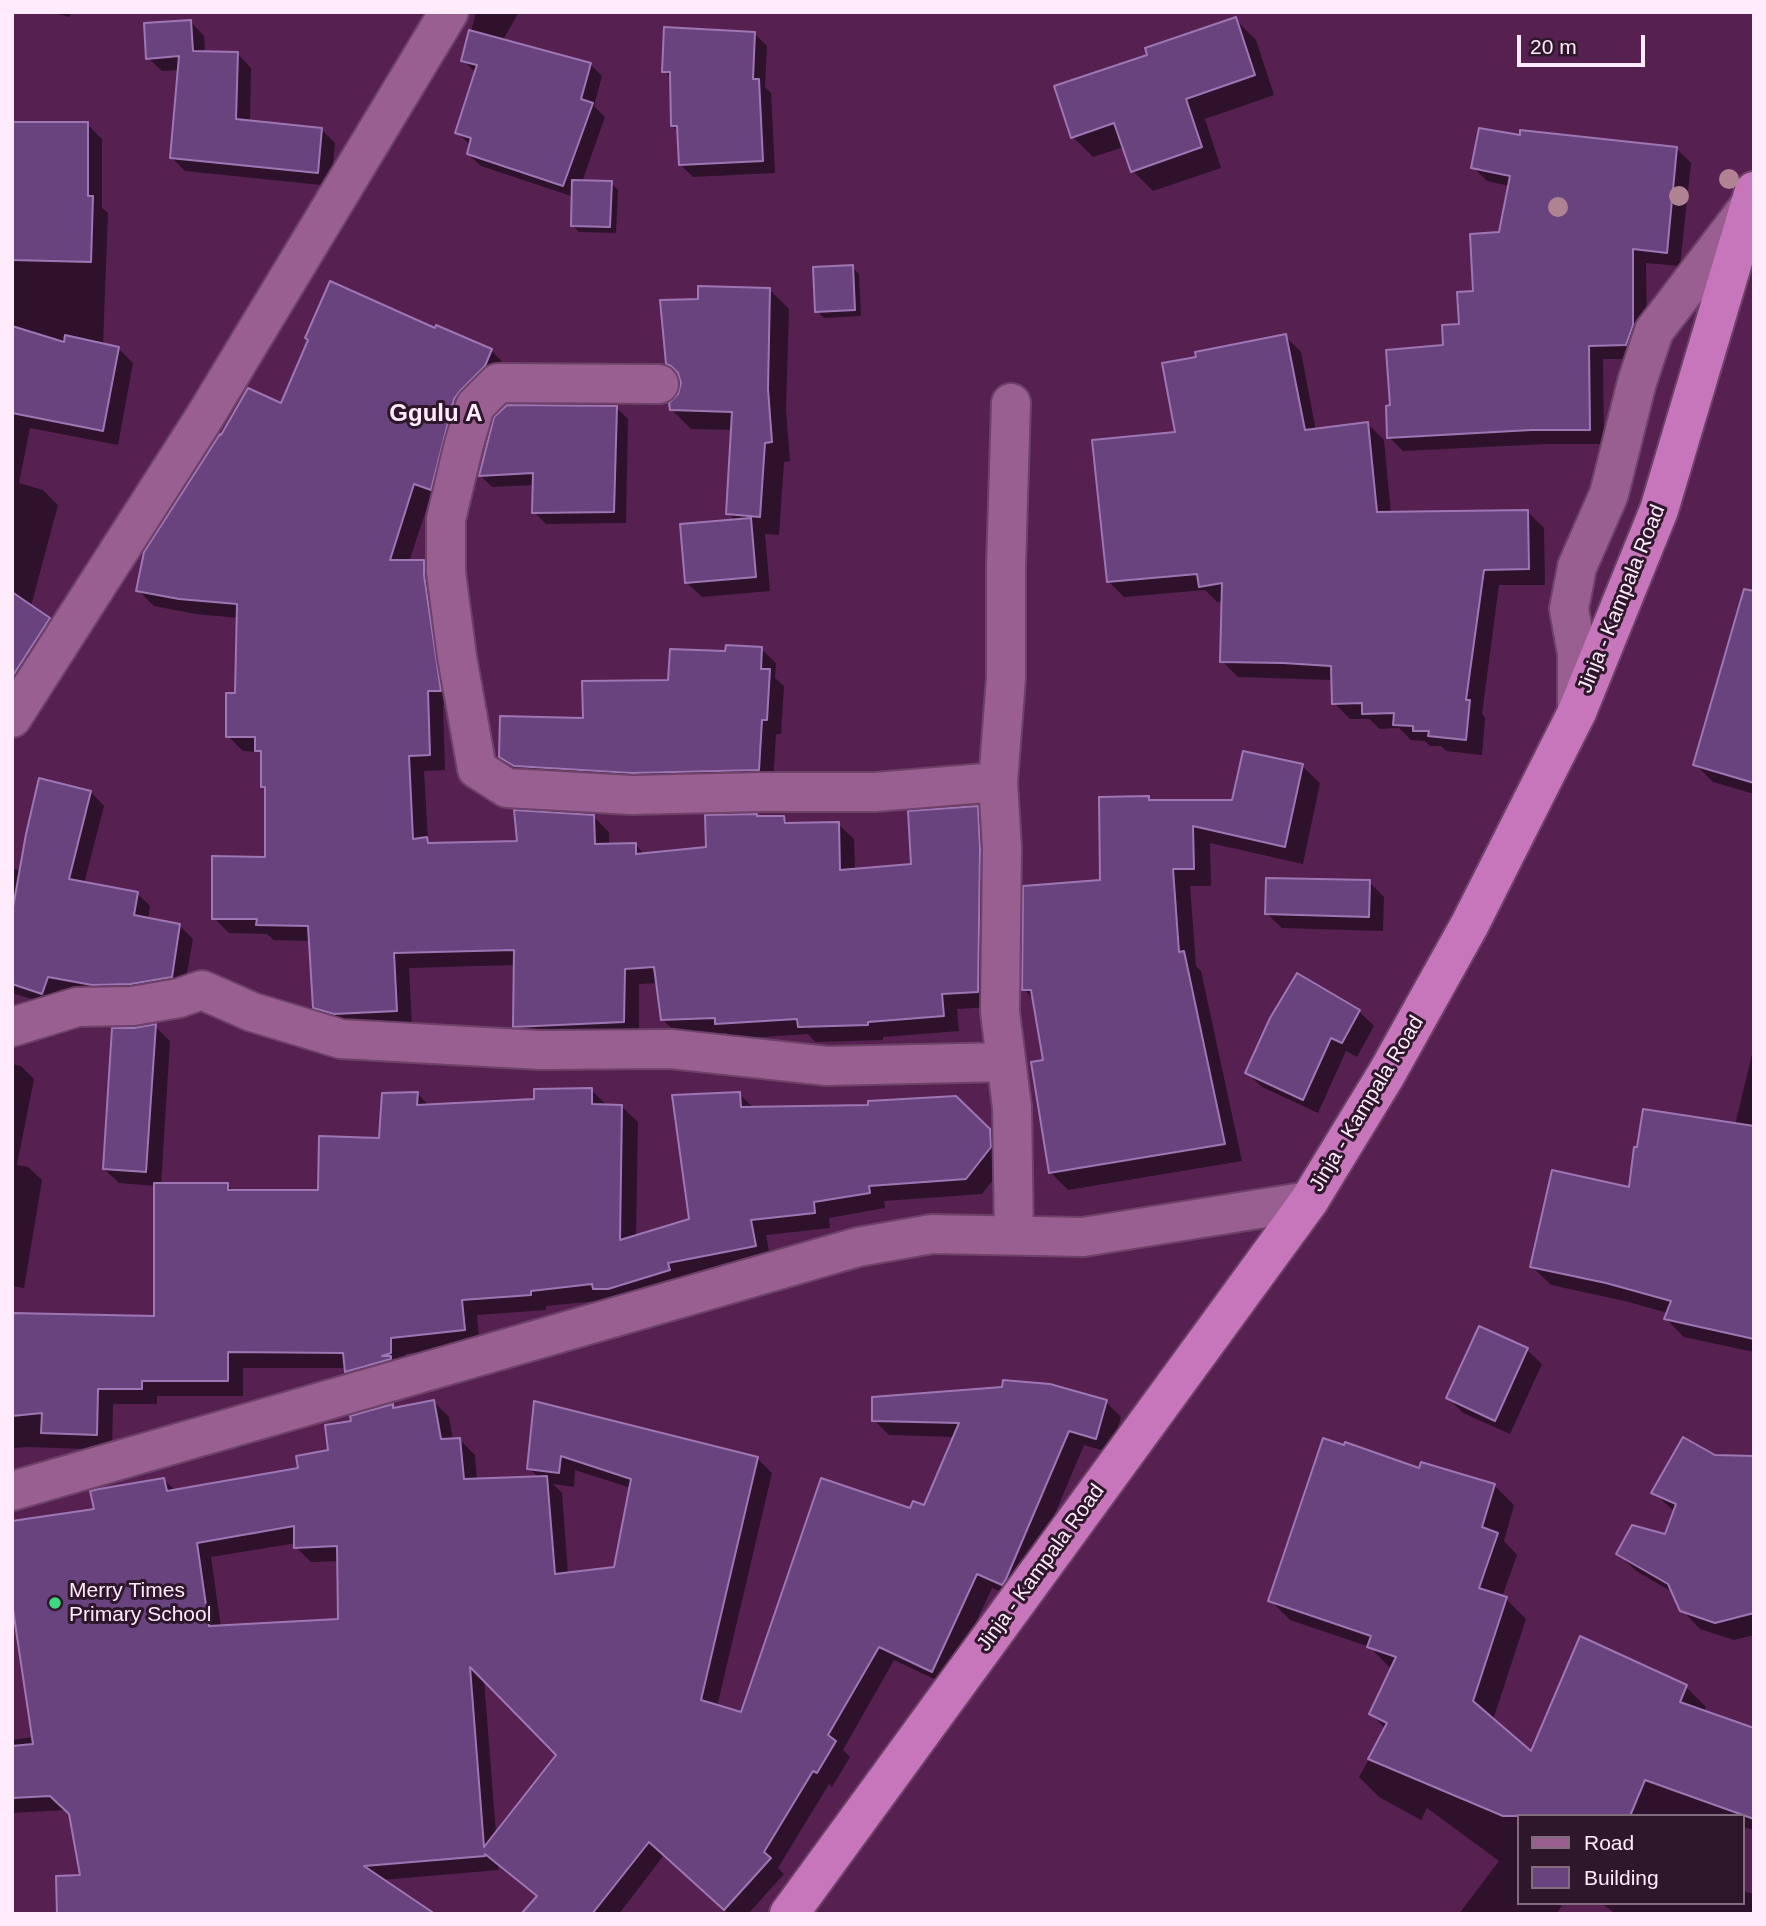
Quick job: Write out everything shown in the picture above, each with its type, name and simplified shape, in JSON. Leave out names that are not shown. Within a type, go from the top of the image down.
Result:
[{"type":"highway","name":"Jinja - Kampala Road","points":[[789,1914],[1308,1201],[1387,1073],[1470,924],[1577,712],[1659,509],[1752,198]]},
{"type":"street","points":[[12,718],[204,418],[449,12]]},
{"type":"street","points":[[1577,712],[1577,654],[1569,609],[1577,567],[1609,494],[1637,382],[1654,331],[1752,198]]},
{"type":"street","points":[[659,384],[498,383],[475,406],[446,519],[446,572],[457,657],[477,769],[507,788],[632,796],[875,792],[998,782]]},
{"type":"street","points":[[1011,403],[1006,678],[998,782],[1002,848],[1000,1012],[1012,1107],[1014,1235]]},
{"type":"street","points":[[12,1027],[77,1007],[133,1006],[179,998],[202,990],[253,1012],[341,1039],[540,1050],[671,1049],[827,1066],[1006,1062]]},
{"type":"street","points":[[12,1491],[858,1247],[932,1234],[1083,1237],[1308,1201]]},
{"type":"building","points":[[1236,17],[1255,75],[1186,99],[1202,147],[1131,172],[1114,123],[1071,138],[1054,86],[1147,55],[1145,48]]},
{"type":"building","points":[[191,20],[193,51],[238,52],[236,119],[322,128],[318,173],[170,158],[179,56],[146,59],[144,23]]},
{"type":"building","points":[[664,27],[755,32],[753,79],[759,79],[763,161],[679,165],[677,126],[671,126],[670,72],[662,72]]},
{"type":"building","points":[[469,30],[591,63],[581,99],[593,103],[563,186],[467,154],[471,138],[455,133],[477,65],[461,61]]},
{"type":"building","points":[[12,122],[88,122],[88,196],[93,196],[91,262],[12,260]]},
{"type":"building","points":[[1479,128],[1520,135],[1520,130],[1677,147],[1667,253],[1633,249],[1633,325],[1626,345],[1589,346],[1590,430],[1531,430],[1387,438],[1386,406],[1390,405],[1386,350],[1443,345],[1442,325],[1459,324],[1457,292],[1473,291],[1470,234],[1499,232],[1510,176],[1471,168]]},
{"type":"building","points":[[572,180],[612,181],[610,227],[571,226]]},
{"type":"building","points":[[853,265],[855,310],[815,312],[813,267]]},
{"type":"building","points":[[330,281],[435,328],[436,325],[492,349],[485,366],[454,399],[431,490],[414,484],[390,560],[424,560],[441,691],[428,691],[430,755],[409,756],[413,839],[427,837],[428,843],[517,841],[514,810],[594,815],[595,844],[636,843],[636,854],[706,847],[705,815],[757,814],[784,816],[785,823],[839,822],[840,870],[911,864],[908,811],[978,806],[978,992],[942,994],[944,1016],[868,1022],[868,1025],[798,1027],[797,1019],[715,1024],[715,1018],[661,1020],[654,967],[625,969],[624,1022],[513,1027],[514,950],[394,953],[397,1011],[334,1014],[313,1008],[308,926],[256,925],[257,919],[212,919],[212,856],[265,857],[265,787],[261,787],[261,751],[255,751],[255,737],[226,737],[226,693],[235,693],[237,604],[179,599],[136,591],[144,552],[221,435],[248,388],[281,403]]},
{"type":"building","points":[[698,286],[770,288],[768,389],[772,442],[765,443],[760,517],[726,514],[732,412],[670,410],[669,403],[678,394],[681,383],[678,373],[666,364],[660,300],[698,299]]},
{"type":"building","points":[[12,326],[64,342],[65,335],[119,347],[103,431],[12,413]]},
{"type":"building","points":[[1286,334],[1305,430],[1368,422],[1377,512],[1528,510],[1529,569],[1484,570],[1466,700],[1470,700],[1466,740],[1428,736],[1429,731],[1413,731],[1413,726],[1393,725],[1394,713],[1362,714],[1362,703],[1332,704],[1331,666],[1220,662],[1222,583],[1199,587],[1197,574],[1107,582],[1092,440],[1175,432],[1162,363],[1196,357],[1195,352]]},
{"type":"building","points":[[507,405],[617,406],[614,512],[532,513],[533,473],[479,476],[494,417]]},
{"type":"building","points":[[751,518],[756,577],[685,583],[680,524]]},
{"type":"building","points":[[1744,589],[1754,591],[1754,783],[1693,765]]},
{"type":"building","points":[[12,592],[50,618],[12,677]]},
{"type":"building","points":[[726,645],[762,647],[761,669],[770,669],[767,720],[762,720],[759,770],[632,773],[514,766],[499,757],[500,716],[583,718],[582,681],[668,680],[670,649],[725,651]]},
{"type":"building","points":[[1243,751],[1303,764],[1285,847],[1193,826],[1194,869],[1173,869],[1179,952],[1184,951],[1225,1144],[1049,1173],[1031,1062],[1043,1060],[1031,990],[1022,990],[1023,886],[1100,880],[1099,797],[1149,796],[1149,800],[1232,800]]},
{"type":"building","points":[[39,778],[91,791],[69,879],[138,892],[134,915],[180,924],[172,977],[131,984],[92,985],[48,977],[42,994],[12,984],[12,913]]},
{"type":"building","points":[[1266,878],[1370,880],[1369,917],[1265,914]]},
{"type":"building","points":[[1297,973],[1360,1010],[1342,1043],[1331,1038],[1303,1100],[1245,1073],[1270,1018]]},
{"type":"building","points":[[156,1024],[146,1172],[103,1169],[112,1028]]},
{"type":"building","points":[[592,1088],[592,1104],[622,1105],[620,1240],[689,1219],[672,1095],[740,1092],[741,1107],[868,1105],[868,1101],[956,1096],[990,1129],[991,1147],[966,1179],[869,1186],[870,1193],[814,1202],[815,1213],[751,1220],[756,1246],[668,1263],[670,1270],[608,1289],[593,1289],[592,1284],[531,1291],[531,1295],[462,1300],[465,1330],[391,1338],[391,1353],[382,1356],[391,1356],[391,1359],[345,1372],[343,1353],[228,1352],[228,1381],[142,1381],[142,1389],[98,1389],[97,1435],[41,1433],[42,1413],[12,1416],[12,1313],[154,1316],[154,1183],[228,1183],[228,1190],[318,1190],[319,1136],[379,1138],[382,1093],[418,1092],[417,1105],[534,1099],[534,1089]]},
{"type":"building","points":[[1643,1109],[1754,1126],[1754,1339],[1664,1319],[1671,1301],[1606,1283],[1530,1267],[1552,1170],[1629,1187],[1634,1147],[1637,1147]]},
{"type":"building","points":[[1479,1326],[1528,1348],[1495,1421],[1446,1398]]},
{"type":"building","points":[[1003,1380],[1050,1384],[1107,1400],[1096,1439],[1069,1431],[1006,1579],[1002,1585],[977,1574],[932,1672],[879,1647],[828,1735],[836,1741],[817,1773],[813,1771],[764,1852],[771,1858],[724,1910],[649,1842],[592,1914],[521,1914],[537,1896],[485,1854],[364,1866],[435,1914],[57,1914],[56,1876],[80,1875],[69,1814],[50,1796],[12,1798],[12,1746],[33,1744],[12,1603],[12,1521],[94,1509],[90,1491],[99,1489],[164,1478],[167,1491],[298,1468],[296,1456],[328,1450],[325,1425],[351,1421],[350,1416],[393,1404],[393,1408],[434,1400],[441,1439],[460,1438],[464,1479],[547,1476],[555,1574],[614,1567],[631,1479],[561,1456],[559,1473],[527,1469],[534,1401],[758,1457],[701,1700],[741,1712],[821,1478],[910,1508],[913,1501],[924,1505],[959,1423],[872,1421],[872,1397],[1002,1387]],"holes":[[[294,1526],[294,1548],[337,1546],[338,1619],[209,1626],[197,1543]],[[470,1667],[556,1755],[484,1847]]]},
{"type":"building","points":[[1683,1437],[1715,1455],[1754,1456],[1754,1613],[1715,1623],[1680,1611],[1668,1584],[1616,1554],[1632,1525],[1665,1534],[1676,1504],[1651,1493]]},
{"type":"building","points":[[1323,1438],[1344,1445],[1345,1442],[1419,1468],[1421,1462],[1495,1484],[1482,1527],[1498,1533],[1479,1588],[1507,1597],[1473,1701],[1531,1751],[1580,1636],[1687,1685],[1680,1702],[1754,1728],[1754,1819],[1645,1780],[1631,1814],[1503,1816],[1368,1759],[1387,1723],[1369,1714],[1396,1657],[1367,1647],[1371,1636],[1268,1601]]},
{"type":"place","name":"Merry Times Primary School","points":[[55,1603]]},
{"type":"district","name":"Ggulu A","points":[[436,414]]}]
